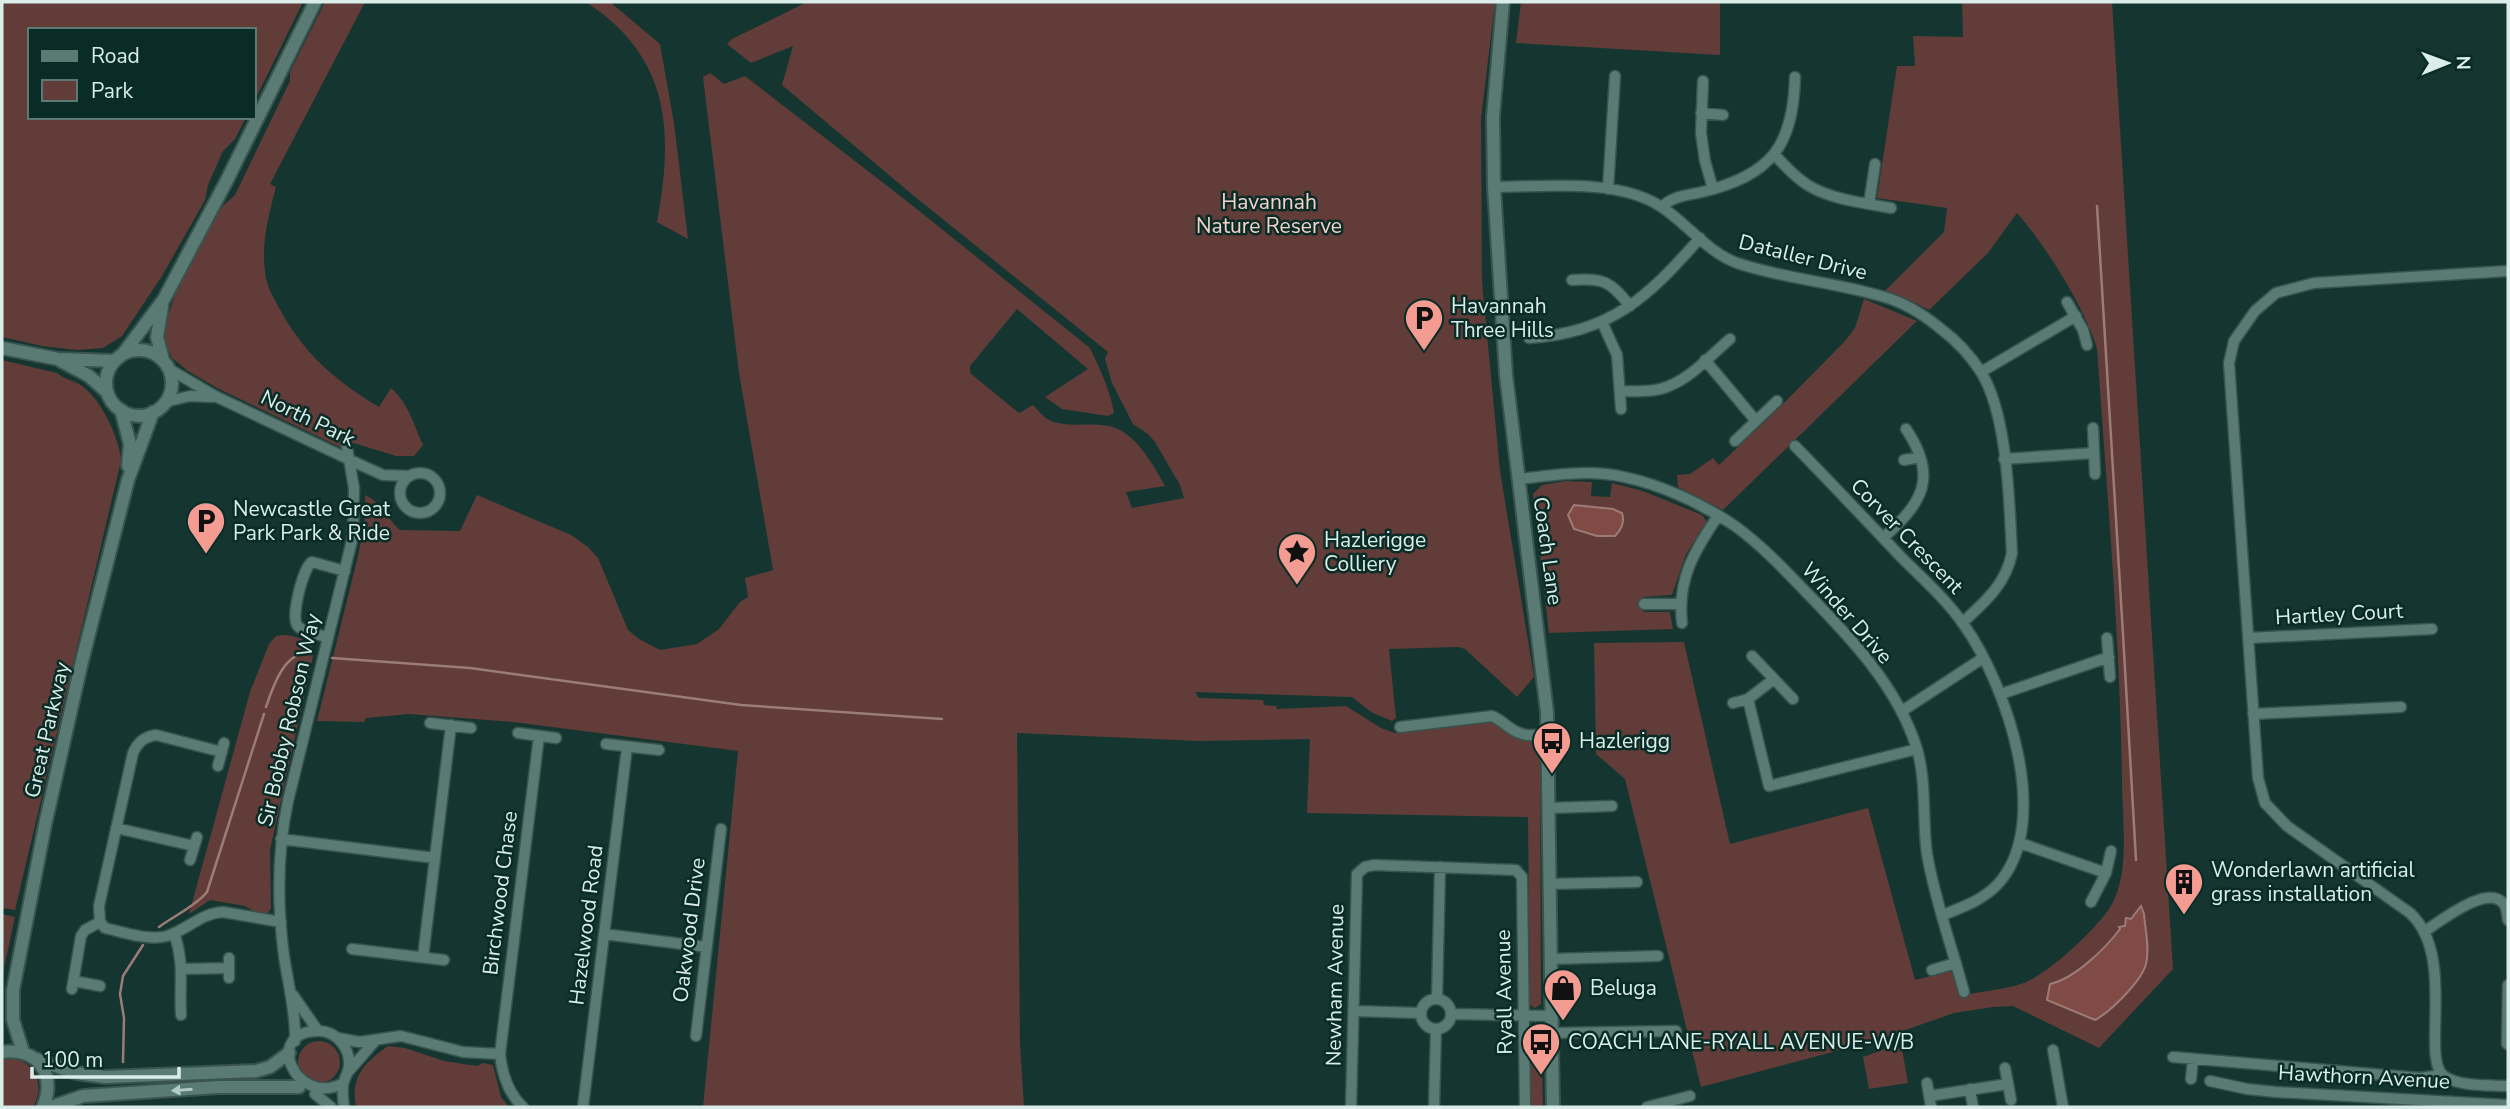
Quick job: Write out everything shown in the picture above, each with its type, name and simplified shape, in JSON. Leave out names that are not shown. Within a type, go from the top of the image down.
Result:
[{"type":"street","points":[[121,410],[138,416],[153,412],[165,402],[172,386],[157,337],[158,317],[164,299],[226,183],[315,2]]},
{"type":"street","name":"Coach Lane","points":[[1503,2],[1493,117],[1494,187],[1506,375],[1542,663],[1548,734],[1553,1107]]},
{"type":"street","points":[[1608,189],[1615,76]]},
{"type":"street","points":[[1662,207],[1672,199],[1713,189],[1745,178],[1761,169],[1774,154],[1790,127],[1796,77]]},
{"type":"street","points":[[1703,81],[1702,142],[1713,189]]},
{"type":"street","points":[[1701,113],[1723,115]]},
{"type":"street","points":[[1774,154],[1812,187],[1891,208]]},
{"type":"street","points":[[1869,204],[1875,164]]},
{"type":"street","name":"Dataller Drive","points":[[1494,187],[1584,186],[1650,200],[1733,262],[1881,296],[1928,317],[1948,334],[1966,351],[1981,372],[1993,401],[2004,459],[2012,553],[2009,566],[1991,598],[1962,622]]},
{"type":"street","points":[[1529,338],[1570,333],[1602,323],[1630,306],[1667,275],[1700,238]]},
{"type":"street","points":[[2508,271],[2314,283],[2276,293],[2255,312],[2234,341],[2229,363],[2258,778],[2265,803],[2287,826],[2410,913],[2425,931],[2433,956],[2436,991],[2435,1055],[2441,1074],[2451,1080],[2508,1086]]},
{"type":"street","points":[[1572,280],[1598,278],[1612,287],[1630,306]]},
{"type":"street","points":[[107,392],[107,377],[118,358],[164,299]]},
{"type":"street","points":[[2067,302],[2076,316],[2087,345]]},
{"type":"street","points":[[1981,372],[2076,316]]},
{"type":"street","points":[[1602,323],[1617,355],[1621,409]]},
{"type":"street","points":[[1620,391],[1648,391],[1668,387],[1685,377],[1730,339]]},
{"type":"street","points":[[2,348],[58,359],[118,358],[134,350],[145,351],[166,364]]},
{"type":"street","name":"Great Parkway","points":[[58,359],[89,376],[107,392],[111,401],[121,410],[130,444],[128,480]]},
{"type":"street","points":[[1705,360],[1756,421]]},
{"type":"street","name":"North Park","points":[[166,364],[217,397],[383,475],[429,475],[438,483],[440,496],[433,509],[421,513],[408,509],[383,475]]},
{"type":"street","name":"North Park","points":[[165,402],[190,396],[217,397]]},
{"type":"street","points":[[1735,441],[1777,401]]},
{"type":"street","name":"Great Parkway","points":[[23,1052],[13,1020],[13,990],[45,825],[128,480],[153,412]]},
{"type":"street","points":[[2092,428],[2095,474]]},
{"type":"street","points":[[1883,538],[1910,513],[1918,500],[1922,480],[1920,457],[1915,442],[1906,429]]},
{"type":"street","name":"Sir Bobby Robson Way","points":[[292,1047],[291,992],[281,922],[281,839],[327,637],[351,547],[355,513],[346,442]]},
{"type":"street","name":"Corver Crescent","points":[[1795,446],[1962,622],[1983,658],[2008,714],[2022,784],[2023,818],[2020,843],[2015,858],[1997,884],[1978,901],[1943,915]]},
{"type":"street","points":[[2004,459],[2094,453]]},
{"type":"street","points":[[1904,460],[1920,457]]},
{"type":"street","name":"Winder Drive","points":[[1519,479],[1591,472],[1654,485],[1718,516],[1750,538],[1841,628],[1869,662],[1902,711],[1917,749],[1922,769],[1929,868],[1964,992]]},
{"type":"street","points":[[401,499],[402,486],[410,476]]},
{"type":"street","points":[[1682,623],[1679,604],[1686,572],[1718,516]]},
{"type":"street","points":[[327,637],[303,630],[296,624],[295,614],[304,572],[312,562],[345,571]]},
{"type":"street","points":[[1644,604],[1679,604]]},
{"type":"street","name":"Hartley Court","points":[[2248,638],[2432,629]]},
{"type":"street","points":[[2107,638],[2110,677]]},
{"type":"street","points":[[1752,656],[1793,699]]},
{"type":"street","points":[[2001,694],[2109,657]]},
{"type":"street","points":[[1902,711],[1983,658]]},
{"type":"street","points":[[1733,703],[1748,699],[1774,679]]},
{"type":"street","points":[[1748,699],[1769,786],[1917,749]]},
{"type":"street","points":[[2253,714],[2401,707]]},
{"type":"street","points":[[1400,727],[1492,716],[1518,732],[1528,735],[1548,734]]},
{"type":"street","points":[[430,723],[471,728]]},
{"type":"street","points":[[423,957],[451,725]]},
{"type":"street","points":[[518,733],[556,738]]},
{"type":"street","points":[[218,766],[223,747],[156,735],[146,737],[137,744],[99,906],[100,922],[105,928],[155,937],[174,933],[214,912],[281,922]]},
{"type":"street","name":"Birchwood Chase","points":[[500,1054],[539,736]]},
{"type":"street","points":[[606,744],[659,750]]},
{"type":"street","name":"Hazelwood Road","points":[[583,1107],[627,747]]},
{"type":"street","points":[[1549,808],[1612,806]]},
{"type":"street","points":[[116,828],[196,842],[190,860]]},
{"type":"street","name":"Oakwood Drive","points":[[696,1036],[721,829]]},
{"type":"street","points":[[281,839],[435,858]]},
{"type":"street","points":[[2020,843],[2106,873]]},
{"type":"street","points":[[2091,902],[2106,873],[2110,851]]},
{"type":"street","name":"Newham Avenue","points":[[1351,1107],[1357,874],[1365,867],[1374,865],[1440,867]]},
{"type":"street","points":[[1437,998],[1440,867]]},
{"type":"street","name":"Ryall Avenue","points":[[1440,867],[1516,870],[1522,877],[1525,1107]]},
{"type":"street","points":[[1549,884],[1637,882]]},
{"type":"street","points":[[2425,931],[2481,897],[2496,898],[2505,905],[2508,920]]},
{"type":"street","points":[[100,922],[85,930],[81,936],[73,985],[100,986]]},
{"type":"street","points":[[174,933],[183,969],[179,988],[181,1015]]},
{"type":"street","points":[[604,934],[706,947]]},
{"type":"street","points":[[352,949],[444,960]]},
{"type":"street","points":[[1551,959],[1658,956]]},
{"type":"street","points":[[1932,970],[1956,963]]},
{"type":"street","points":[[183,969],[229,968]]},
{"type":"street","points":[[2507,1044],[2508,985]]},
{"type":"street","name":"Great Parkway","points":[[2,1015],[13,990]]},
{"type":"street","name":"Sir Bobby Robson Way","points":[[291,992],[318,1031]]},
{"type":"street","points":[[1437,998],[1443,999],[1449,1005],[1452,1014],[1444,1027],[1436,1029],[1430,1028],[1420,1013],[1424,1004],[1437,998]]},
{"type":"street","points":[[1354,1011],[1420,1013]]},
{"type":"street","points":[[1452,1014],[1552,1016]]},
{"type":"street","points":[[1434,1107],[1436,1029]]},
{"type":"street","points":[[2,1052],[23,1052],[76,1073],[119,1077],[256,1071],[275,1064],[302,1036],[318,1031],[359,1042],[401,1036],[463,1052],[500,1054],[506,1081],[523,1107]]},
{"type":"street","points":[[1552,1033],[1676,1031]]},
{"type":"street","points":[[338,1038],[349,1056],[348,1072]]},
{"type":"street","points":[[344,1107],[343,1083],[348,1072],[375,1041]]},
{"type":"street","points":[[292,1047],[289,1071],[299,1087]]},
{"type":"street","points":[[2063,1107],[2054,1055],[2069,1058]]},
{"type":"street","points":[[2173,1057],[2420,1078],[2441,1074]]},
{"type":"street","points":[[36,1059],[47,1080],[47,1095],[43,1107]]},
{"type":"street","points":[[2191,1079],[2193,1059]]},
{"type":"street","points":[[2005,1068],[2011,1100]]},
{"type":"street","name":"Hawthorn Avenue","points":[[2217,1079],[2247,1089],[2276,1092],[2508,1105]]},
{"type":"street","points":[[315,1094],[330,1092],[343,1083]]},
{"type":"street","points":[[1927,1083],[1931,1107]]},
{"type":"street","points":[[1929,1096],[2008,1084]]},
{"type":"street","points":[[51,1107],[75,1098],[106,1095],[219,1087],[299,1087],[315,1094],[331,1107]]},
{"type":"street","points":[[1970,1089],[1973,1107]]},
{"type":"street","points":[[81,1107],[106,1095]]},
{"type":"street","points":[[1647,1107],[1690,1096]]},
{"type":"green space","points":[[2,2],[303,2],[256,98],[256,28],[28,28],[28,119],[245,119],[235,139],[223,151],[208,185],[205,200],[162,276],[122,336],[103,348],[77,350],[2,337]]},
{"type":"green space","points":[[325,2],[365,2],[270,184],[276,187],[265,239],[266,276],[276,302],[298,338],[334,376],[379,407],[391,388],[397,394],[410,414],[423,445],[414,456],[396,456],[344,440],[340,447],[217,388],[172,358],[166,346],[164,328],[177,289],[217,211],[235,195],[290,81],[290,72]]},
{"type":"green space","points":[[586,2],[610,2],[660,44],[674,123],[688,239],[657,222],[665,157],[664,126],[659,98],[650,72],[635,47],[614,23]]},
{"type":"green space","name":"Havannah Nature Reserve","points":[[807,2],[1495,2],[1481,119],[1482,282],[1500,471],[1534,677],[1517,697],[1465,649],[1389,649],[1396,718],[1392,721],[1371,712],[1352,697],[1195,692],[1199,698],[1263,700],[1264,705],[1276,706],[1277,709],[1346,706],[1381,728],[1395,733],[1495,722],[1522,738],[1540,743],[1541,1004],[1535,1008],[1530,1005],[1528,817],[1307,813],[1310,739],[1200,741],[1017,733],[1020,1044],[1024,1107],[703,1107],[738,751],[513,722],[409,714],[366,718],[364,722],[317,721],[358,556],[365,520],[365,495],[375,502],[400,530],[460,531],[477,495],[571,535],[598,558],[628,630],[660,650],[697,644],[719,629],[740,602],[748,597],[745,578],[773,570],[739,373],[703,77],[710,73],[724,84],[745,76],[1090,348],[1114,413],[1108,416],[1062,409],[1045,397],[1088,369],[1017,309],[970,366],[970,373],[1019,413],[1033,405],[1047,419],[1058,423],[1103,425],[1127,435],[1146,455],[1165,486],[1126,492],[1132,508],[1184,498],[1180,485],[1155,442],[1133,424],[1112,383],[1105,359],[1108,352],[914,196],[782,85],[793,46],[751,63],[727,44],[732,39]]},
{"type":"green space","points":[[1521,2],[1720,2],[1720,55],[1516,43]]},
{"type":"green space","points":[[1962,2],[2112,2],[2173,969],[2099,1048],[2013,1006],[1993,1007],[1954,1013],[1874,1041],[1701,1087],[1625,779],[1596,754],[1594,643],[1684,642],[1730,844],[1868,808],[1915,980],[1950,971],[1956,976],[1961,996],[2009,987],[2034,978],[2060,959],[2098,923],[2113,902],[2122,874],[2124,844],[2119,674],[2097,349],[2092,333],[2063,278],[2017,213],[1988,253],[1929,310],[1905,298],[1884,292],[1944,232],[1947,208],[1877,198],[1897,66],[1915,66],[1913,36],[1963,37]]},
{"type":"green space","points":[[1864,299],[1917,321],[1723,510],[1678,487],[1677,475],[1690,474],[1713,458],[1719,465],[1781,406],[1845,341],[1855,328]]},
{"type":"green space","points":[[2,360],[57,373],[82,386],[96,400],[108,420],[121,461],[15,910],[2,908]]},
{"type":"green space","points":[[1566,481],[1592,482],[1591,496],[1610,497],[1612,483],[1643,491],[1702,515],[1707,522],[1686,554],[1672,595],[1643,597],[1643,612],[1670,612],[1673,629],[1549,633],[1533,494],[1542,485]]},
{"type":"green space","points":[[276,636],[300,638],[314,651],[270,850],[271,908],[267,914],[257,913],[245,906],[210,900],[189,914],[250,692],[269,644]]},
{"type":"green space","points":[[2,914],[15,917],[2,977]]},
{"type":"green space","points":[[1536,1022],[1541,1026],[1543,1107],[1531,1107],[1530,1027]]},
{"type":"green space","points":[[319,1041],[334,1047],[340,1062],[334,1077],[319,1083],[304,1077],[298,1062],[304,1047]]},
{"type":"green space","points":[[1901,1043],[1908,1083],[1869,1089],[1863,1057]]},
{"type":"green space","points":[[388,1046],[405,1048],[444,1061],[477,1066],[483,1063],[493,1065],[501,1097],[509,1107],[356,1107],[357,1079],[372,1058]]},
{"type":"green space","points":[[2,1058],[21,1061],[29,1065],[34,1072],[39,1089],[33,1107],[2,1107]]},
{"type":"shaded area","points":[[1574,505],[1613,509],[1622,513],[1621,528],[1615,536],[1597,536],[1574,529],[1568,515]]},
{"type":"shaded area","points":[[2141,906],[2147,939],[2146,964],[2124,996],[2095,1020],[2047,1000],[2050,984],[2069,976],[2098,954],[2114,937],[2119,927],[2125,926],[2126,918],[2131,919]]},
{"type":"waterway","points":[[2097,206],[2136,860]]},
{"type":"waterway","points":[[266,707],[276,680],[287,663],[294,657],[311,653]]},
{"type":"waterway","points":[[332,658],[470,668],[741,705],[942,719]]},
{"type":"waterway","points":[[159,927],[207,892],[264,714]]},
{"type":"waterway","points":[[123,1062],[124,1018],[120,994],[123,976],[143,945]]},
{"type":"place","name":"Havannah Three Hills","points":[[1424,352]]},
{"type":"place","name":"Newcastle Great Park Park & Ride","points":[[206,555]]},
{"type":"place","name":"Hazlerigge Colliery","points":[[1297,586]]},
{"type":"place","name":"Hazlerigg","points":[[1552,775]]},
{"type":"place","name":"Wonderlawn artificial grass installation","points":[[2184,916]]},
{"type":"place","name":"Beluga","points":[[1563,1022]]},
{"type":"place","name":"COACH LANE-RYALL AVENUE-W/B","points":[[1541,1076]]}]
